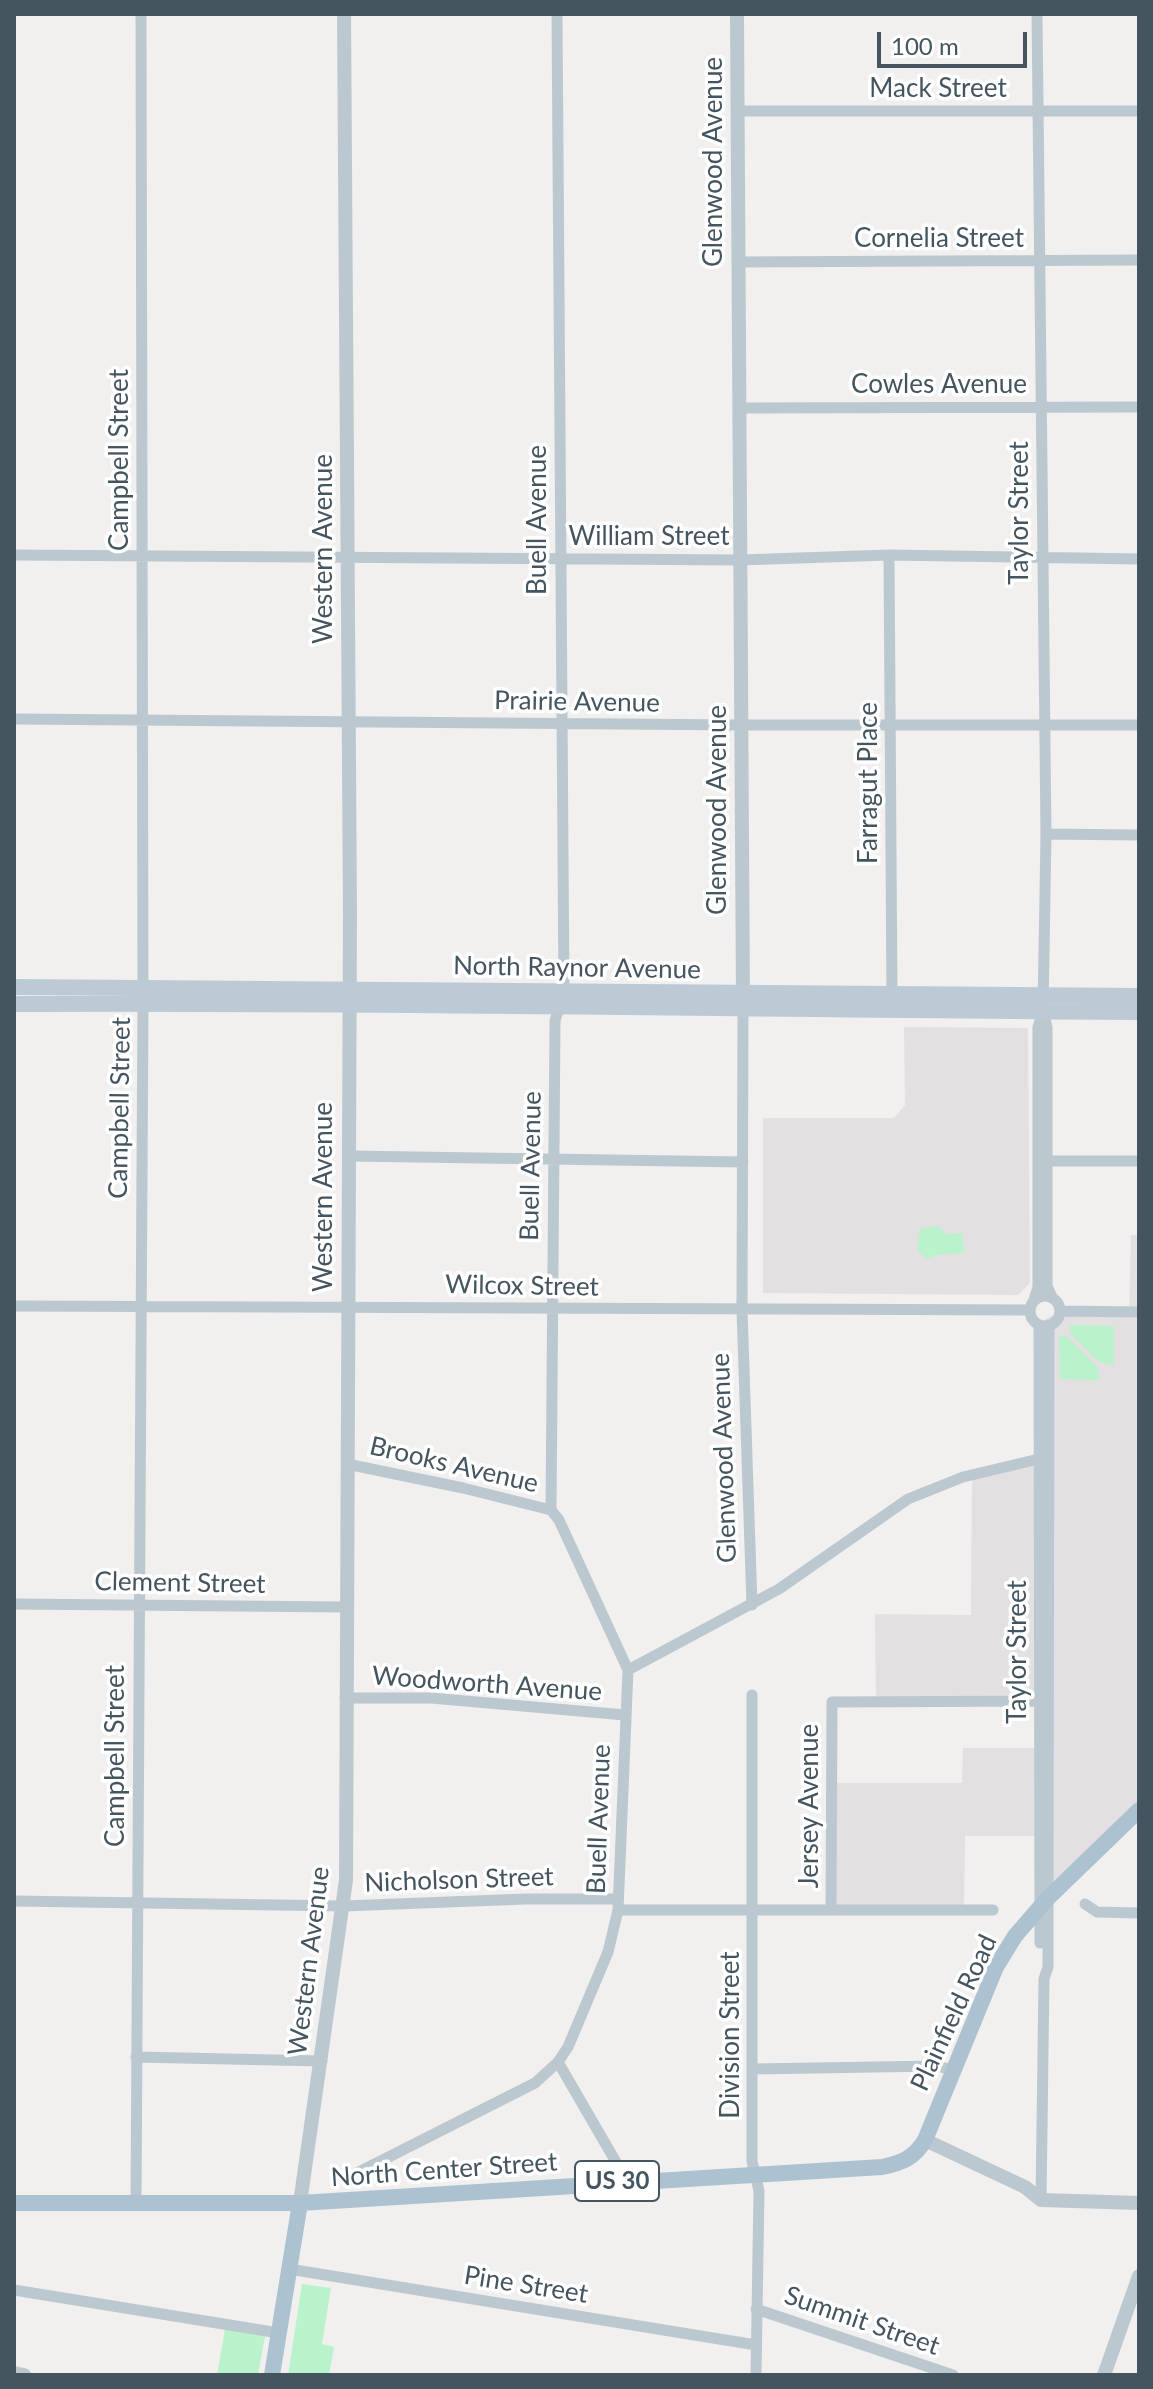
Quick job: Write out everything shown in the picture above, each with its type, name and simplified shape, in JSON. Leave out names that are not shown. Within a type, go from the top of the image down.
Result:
[{"type":"main road","name":"North Raynor Avenue","points":[[14,987],[143,996],[743,1002],[1044,1003],[1139,996]]},
{"type":"main road","name":"North Raynor Avenue","points":[[14,1004],[143,996]]},
{"type":"main road","name":"North Raynor Avenue","points":[[1044,1003],[1139,1012]]},
{"type":"main road","name":"Plainfield Road","points":[[925,2140],[996,1967],[1015,1936],[1044,1902],[1139,1810]]},
{"type":"main road","name":"North Center Street","points":[[14,2203],[300,2203],[894,2165],[911,2158],[925,2140]]},
{"type":"main road","points":[[279,2203],[290,2214],[296,2228]]},
{"type":"main road","name":"Western Avenue","points":[[272,2375],[300,2203]]},
{"type":"street","name":"Campbell Street","points":[[136,2202],[143,996],[141,14]]},
{"type":"street","name":"Western Avenue","points":[[300,2203],[344,1906],[349,557],[344,14]]},
{"type":"street","name":"Buell Avenue","points":[[359,2172],[535,2083],[558,2062],[568,2047],[608,1952],[618,1904],[628,1670],[559,1520],[551,1510],[552,1157],[555,1021],[562,998],[557,14]]},
{"type":"street","name":"Glenwood Avenue","points":[[737,14],[742,1310],[752,1605]]},
{"type":"street","name":"Taylor Street","points":[[1037,14],[1046,834],[1047,1286],[1052,1297]]},
{"type":"street","name":"Mack Street","points":[[737,111],[1139,111]]},
{"type":"street","name":"Cornelia Street","points":[[738,262],[1139,260]]},
{"type":"street","name":"Cowles Avenue","points":[[739,408],[1139,407]]},
{"type":"street","name":"William Street","points":[[14,555],[740,560],[889,555],[1139,559]]},
{"type":"street","name":"Farragut Place","points":[[889,555],[892,1002]]},
{"type":"street","name":"Prairie Avenue","points":[[14,719],[1139,725]]},
{"type":"street","points":[[1046,834],[1139,835]]},
{"type":"street","name":"Taylor Street","points":[[1032,1305],[1038,1287],[1038,1027],[1044,1003]]},
{"type":"street","points":[[349,1156],[743,1162]]},
{"type":"street","points":[[1046,1161],[1139,1161]]},
{"type":"street","points":[[1042,1296],[1052,1297],[1060,1311],[1057,1320],[1044,1325],[1032,1319],[1032,1305],[1042,1296]]},
{"type":"street","name":"Wilcox Street","points":[[14,1306],[348,1305],[742,1310],[1032,1305]]},
{"type":"street","points":[[1060,1311],[1139,1312]]},
{"type":"street","name":"Taylor Street","points":[[1041,2200],[1044,1325]]},
{"type":"street","points":[[628,1670],[752,1605],[908,1499],[963,1477],[1044,1458]]},
{"type":"street","name":"Brooks Avenue","points":[[347,1464],[551,1510]]},
{"type":"street","name":"Clement Street","points":[[14,1604],[346,1607]]},
{"type":"street","name":"Division Street","points":[[752,1695],[754,2173],[759,2191],[756,2375]]},
{"type":"street","name":"Woodworth Avenue","points":[[345,1698],[431,1698],[625,1715]]},
{"type":"street","name":"Jersey Avenue","points":[[831,1909],[832,1702],[1044,1701]]},
{"type":"street","name":"Nicholson Street","points":[[14,1901],[344,1906],[618,1904],[753,1910],[993,1910]]},
{"type":"street","points":[[1085,1904],[1097,1912],[1139,1913]]},
{"type":"street","points":[[136,2057],[322,2061]]},
{"type":"street","points":[[558,2062],[627,2181]]},
{"type":"street","points":[[753,2069],[937,2066],[952,2070]]},
{"type":"street","points":[[925,2140],[1025,2187],[1041,2200],[1139,2203]]},
{"type":"street","name":"Pine Street","points":[[289,2269],[756,2345]]},
{"type":"street","points":[[1104,2375],[1139,2276]]},
{"type":"street","points":[[14,2290],[279,2333]]},
{"type":"street","name":"Summit Street","points":[[756,2309],[953,2375]]},
{"type":"street","points":[[14,2373],[24,2375]]},
{"type":"shaded area","points":[[904,1027],[1028,1028],[1030,1283],[1018,1295],[763,1293],[763,1118],[894,1118],[905,1105]]},
{"type":"shaded area","points":[[1131,1235],[1139,1235],[1139,1806],[1050,1892],[1050,1836],[965,1836],[964,1908],[834,1909],[834,1783],[962,1783],[963,1748],[1050,1748],[1049,1701],[876,1700],[875,1614],[971,1615],[972,1477],[1043,1461],[1044,1320],[1055,1314],[1129,1315]]},
{"type":"green space","points":[[938,1226],[945,1234],[962,1233],[964,1253],[936,1255],[927,1259],[917,1250],[920,1229]]},
{"type":"green space","points":[[1070,1325],[1114,1326],[1114,1367],[1110,1363],[1100,1363],[1070,1333]]},
{"type":"green space","points":[[1059,1336],[1066,1336],[1097,1367],[1100,1380],[1060,1379]]},
{"type":"green space","points":[[302,2284],[331,2288],[322,2344],[334,2347],[329,2375],[288,2375]]},
{"type":"green space","points":[[225,2329],[265,2336],[258,2375],[217,2375]]}]
